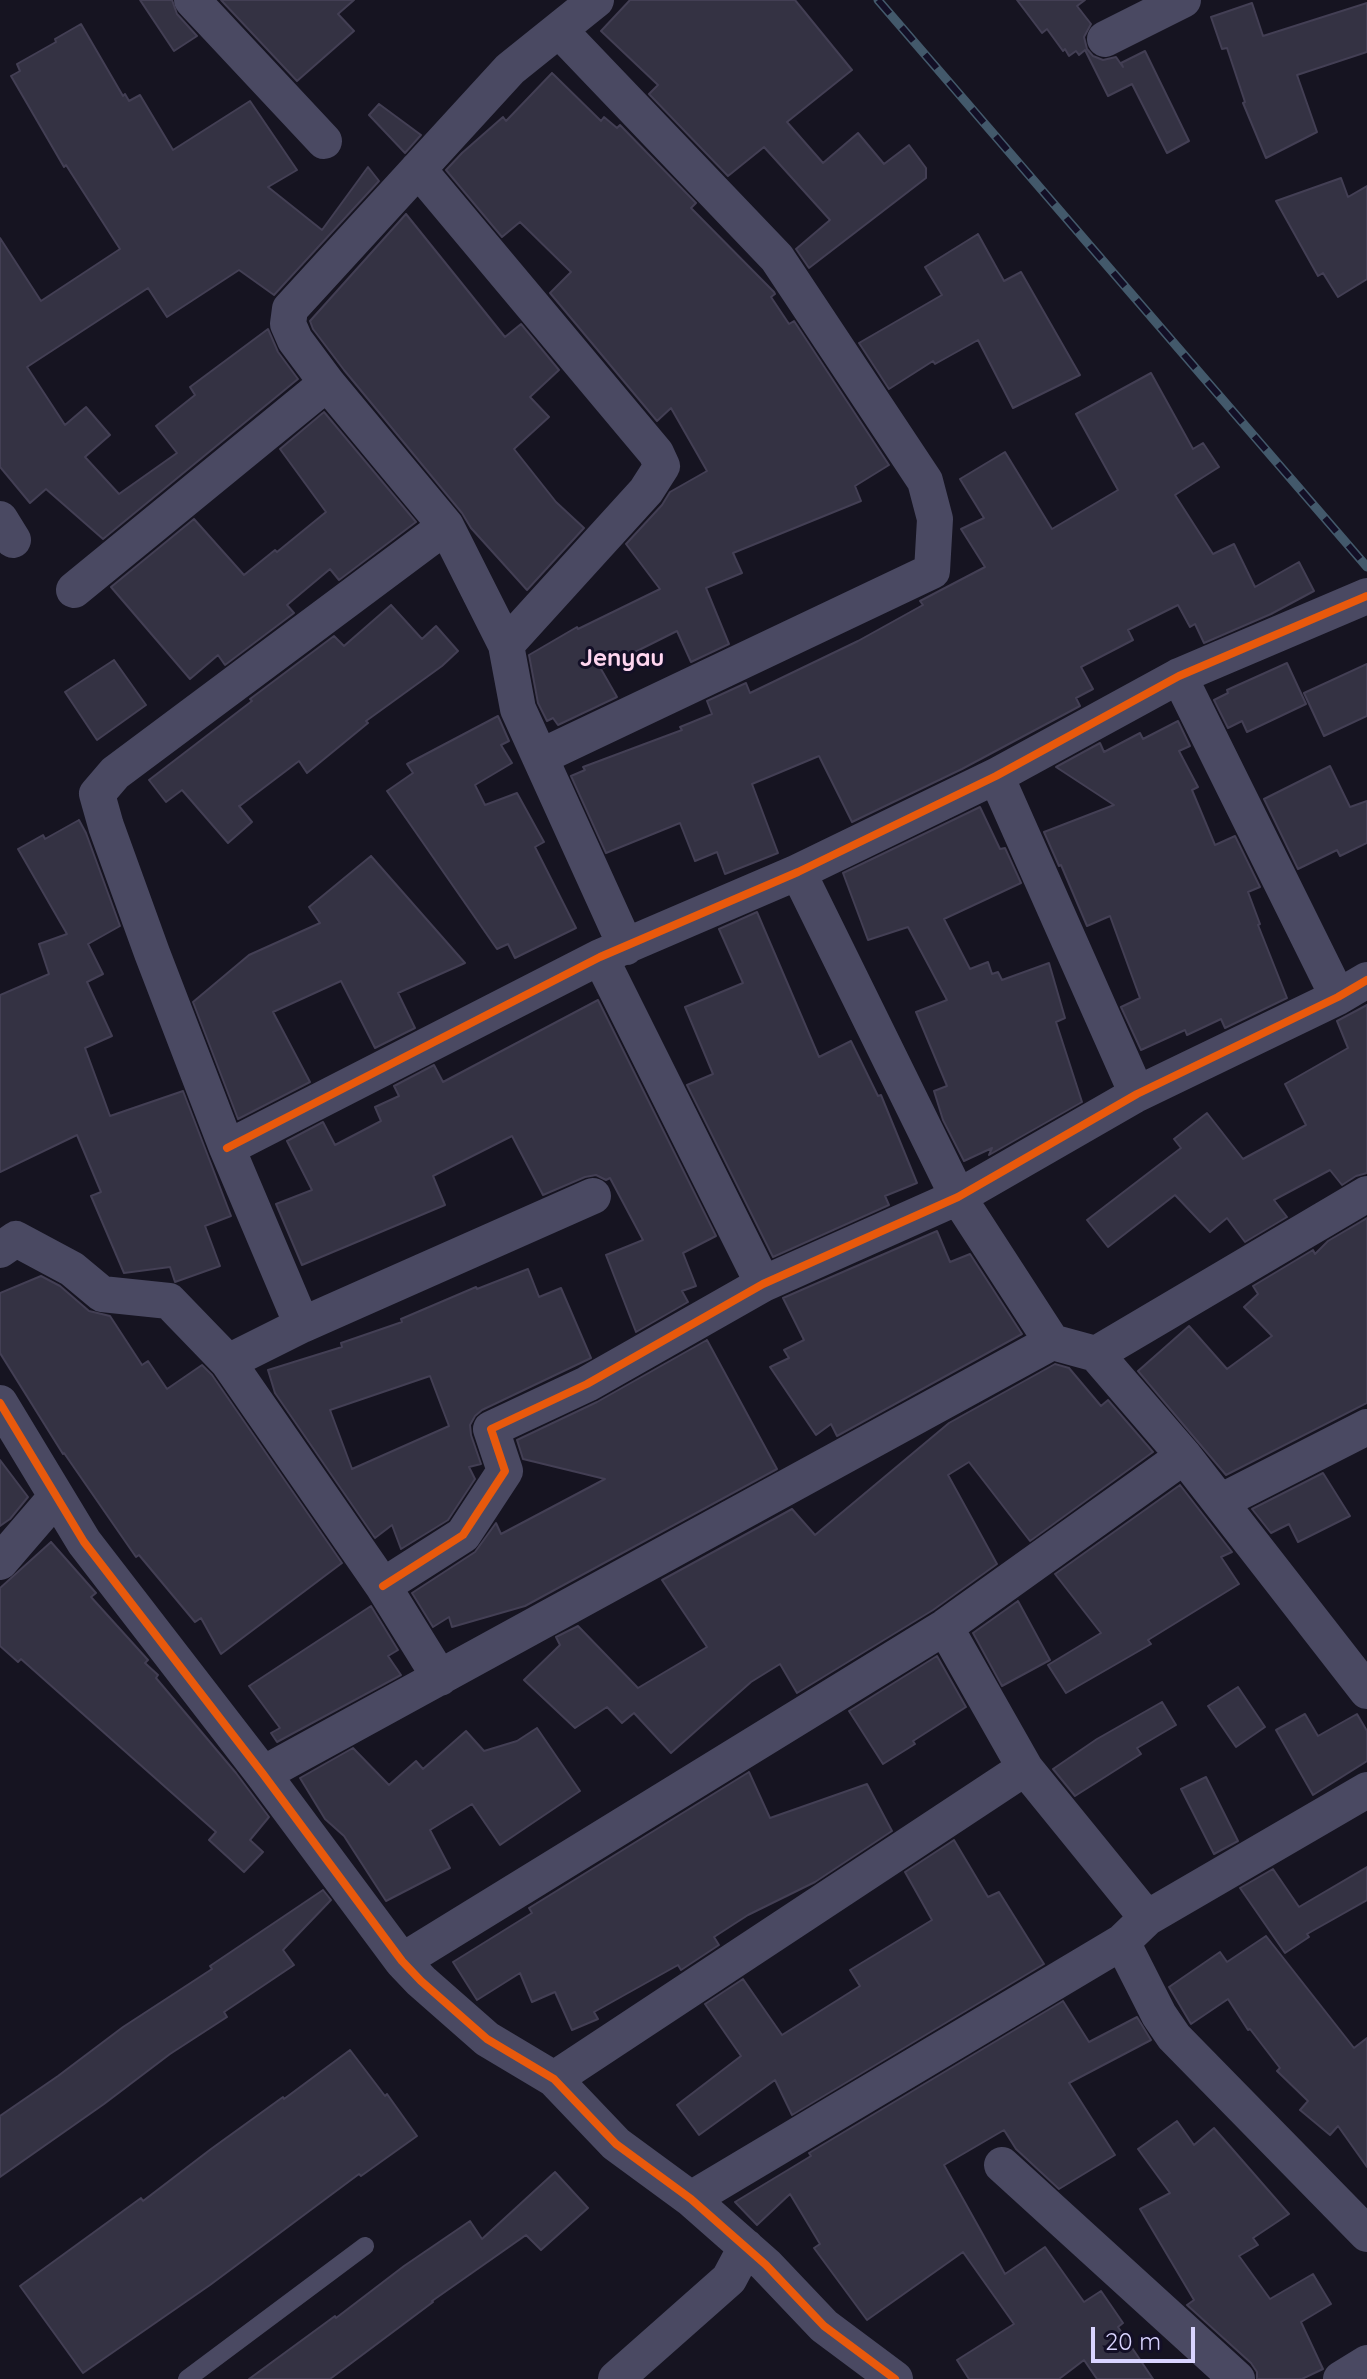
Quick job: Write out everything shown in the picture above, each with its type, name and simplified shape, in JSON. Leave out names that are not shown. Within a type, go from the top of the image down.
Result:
[{"type":"street","points":[[192,0],[324,141]]},
{"type":"street","points":[[596,0],[510,69],[290,309],[288,324],[295,340],[327,383],[446,526],[506,645],[518,709],[540,757],[613,952],[763,1284]]},
{"type":"street","points":[[1105,39],[1183,0]]},
{"type":"street","points":[[540,757],[932,571],[935,519],[925,481],[777,258],[559,30]]},
{"type":"street","points":[[418,169],[656,453],[662,466],[646,491],[506,645]]},
{"type":"street","points":[[74,590],[327,383]]},
{"type":"street","points":[[302,1325],[227,1148],[126,883],[97,794],[115,773],[446,526]]},
{"type":"street","points":[[227,1148],[613,952],[798,872],[996,776],[1179,676],[1367,596]]},
{"type":"street","points":[[383,1586],[463,1535],[505,1471],[491,1429],[587,1384],[763,1284],[958,1197],[1137,1094],[1352,989],[1179,676]]},
{"type":"street","points":[[996,776],[1137,1094]]},
{"type":"street","points":[[798,872],[958,1197],[1052,1342],[1096,1354],[1184,1456],[1367,1691]]},
{"type":"street","points":[[1096,1354],[1367,1194]]},
{"type":"street","points":[[228,1362],[302,1325],[593,1196]]},
{"type":"street","points":[[0,1250],[16,1239],[72,1269],[102,1294],[169,1301],[228,1362],[383,1586],[440,1678]]},
{"type":"street","points":[[263,1774],[1052,1342]]},
{"type":"street","points":[[0,1403],[84,1542],[402,1961],[487,2039],[554,2079],[616,2144],[691,2199],[746,2247],[824,2326],[895,2379]]},
{"type":"street","points":[[1220,1502],[1367,1427]]},
{"type":"street","points":[[402,1961],[945,1627],[1184,1456]]},
{"type":"street","points":[[0,1562],[56,1497]]},
{"type":"street","points":[[945,1627],[1025,1768],[1134,1930],[1159,2015],[1174,2037],[1367,2234]]},
{"type":"street","points":[[554,2079],[1025,1768]]},
{"type":"street","points":[[691,2199],[1367,1790]]},
{"type":"street","points":[[1002,2165],[1237,2379]]},
{"type":"street","points":[[616,2379],[729,2279],[746,2247]]},
{"type":"street","points":[[1341,2379],[1367,2363]]},
{"type":"lane","points":[[187,2379],[365,2246]]},
{"type":"building","points":[[140,0],[172,0],[177,14],[197,36],[174,51]]},
{"type":"building","points":[[221,0],[354,0],[338,14],[354,31],[297,81]]},
{"type":"building","points":[[630,0],[795,0],[852,70],[787,122],[823,163],[858,133],[884,164],[909,145],[926,168],[926,178],[809,268],[796,249],[830,220],[764,147],[728,176],[649,94],[658,85],[601,31]]},
{"type":"building","points":[[1017,0],[1085,0],[1077,6],[1091,24],[1084,37],[1087,49],[1103,60],[1116,57],[1123,67],[1121,63],[1145,51],[1189,141],[1167,153],[1132,84],[1108,96],[1085,50],[1079,55],[1076,51],[1069,56],[1047,29],[1042,33]]},
{"type":"building","points":[[1252,3],[1263,36],[1367,3],[1367,52],[1297,75],[1317,132],[1266,158],[1243,103],[1227,48],[1222,49],[1211,17]]},
{"type":"building","points":[[81,24],[123,96],[125,94],[129,101],[140,95],[173,150],[250,101],[297,170],[268,187],[322,230],[368,167],[379,181],[274,295],[239,270],[167,317],[148,288],[27,367],[65,425],[86,407],[110,435],[85,457],[119,494],[177,453],[156,426],[195,395],[190,387],[268,329],[278,352],[298,379],[103,539],[46,489],[30,503],[0,467],[0,238],[41,301],[120,249],[66,165],[64,167],[11,76],[20,71],[17,64]]},
{"type":"building","points":[[552,73],[601,121],[604,117],[617,128],[620,125],[696,203],[691,208],[774,292],[771,297],[789,324],[794,321],[889,465],[855,486],[861,501],[733,553],[742,573],[706,588],[729,644],[691,662],[677,631],[601,669],[617,697],[558,725],[553,718],[547,721],[538,703],[529,655],[577,627],[660,589],[626,544],[670,492],[707,471],[671,408],[657,421],[550,293],[571,272],[520,222],[502,237],[446,170],[503,117],[506,121]]},
{"type":"building","points":[[379,104],[421,135],[405,153],[369,115]]},
{"type":"building","points":[[1341,178],[1348,197],[1367,186],[1367,279],[1338,297],[1323,273],[1318,276],[1276,201]]},
{"type":"building","points":[[406,214],[505,337],[521,324],[559,370],[530,397],[549,417],[514,449],[556,502],[584,528],[527,590],[471,528],[344,370],[310,321]]},
{"type":"building","points":[[978,234],[1004,281],[1021,272],[1080,375],[1013,408],[978,340],[935,364],[933,361],[889,389],[859,343],[942,295],[925,267]]},
{"type":"building","points":[[1151,373],[1193,449],[1203,443],[1219,467],[1175,495],[1213,554],[1234,544],[1255,587],[1299,562],[1314,591],[1271,614],[1204,643],[1195,624],[1190,627],[1178,605],[1128,630],[1133,640],[1081,667],[1093,689],[1076,698],[1080,706],[962,769],[852,822],[819,756],[752,784],[778,853],[725,874],[717,852],[695,861],[680,823],[606,853],[571,776],[585,770],[583,767],[682,730],[680,727],[712,714],[707,701],[746,683],[750,693],[858,641],[923,605],[920,601],[985,567],[961,529],[984,518],[960,479],[1005,452],[1052,529],[1118,490],[1076,414]]},
{"type":"building","points":[[324,412],[416,522],[339,580],[330,569],[287,605],[294,613],[225,665],[218,655],[190,679],[111,587],[194,519],[244,575],[326,512],[280,449]]},
{"type":"building","points":[[391,605],[422,639],[436,626],[458,651],[366,721],[368,723],[307,773],[299,761],[239,806],[252,822],[228,843],[182,790],[166,802],[149,780],[334,636],[344,646]]},
{"type":"building","points":[[114,660],[146,705],[97,740],[65,692]]},
{"type":"building","points":[[1287,663],[1306,704],[1247,732],[1242,721],[1228,728],[1214,700],[1228,693],[1227,690]]},
{"type":"building","points":[[1367,664],[1367,716],[1324,736],[1304,693]]},
{"type":"building","points":[[498,716],[509,741],[501,745],[512,763],[475,785],[485,805],[517,793],[544,842],[535,847],[576,928],[515,958],[508,944],[497,949],[387,791],[413,773],[407,764]]},
{"type":"building","points":[[1178,721],[1190,746],[1179,751],[1198,787],[1192,790],[1215,845],[1235,836],[1260,887],[1248,892],[1287,998],[1225,1028],[1221,1019],[1187,1035],[1185,1030],[1141,1050],[1121,1007],[1140,998],[1110,916],[1087,926],[1044,832],[1114,805],[1056,767],[1100,743],[1104,752],[1140,733],[1143,739]]},
{"type":"building","points":[[1330,766],[1350,807],[1367,801],[1367,843],[1340,856],[1337,850],[1298,869],[1264,799]]},
{"type":"building","points":[[980,807],[1000,849],[1005,848],[1021,883],[944,919],[970,969],[988,962],[992,974],[998,972],[1002,980],[1049,963],[1065,1018],[1056,1022],[1082,1102],[989,1155],[992,1148],[964,1161],[943,1120],[934,1091],[947,1086],[916,1012],[947,1000],[908,927],[868,940],[843,873]]},
{"type":"building","points":[[79,820],[120,926],[88,944],[103,974],[87,982],[112,1036],[85,1048],[110,1116],[183,1091],[231,1216],[205,1226],[220,1266],[175,1282],[170,1267],[124,1273],[91,1196],[101,1192],[77,1135],[0,1172],[0,995],[49,974],[39,944],[67,934],[18,849],[43,835],[45,839]]},
{"type":"building","points":[[371,856],[465,963],[398,993],[415,1028],[375,1048],[341,981],[273,1012],[310,1082],[238,1119],[193,1002],[249,955],[320,923],[309,907]]},
{"type":"building","points":[[757,912],[819,1057],[851,1041],[878,1096],[881,1095],[917,1183],[885,1196],[889,1205],[773,1257],[687,1085],[713,1074],[685,1007],[743,983],[719,929]]},
{"type":"building","points":[[598,1000],[716,1236],[683,1253],[696,1286],[682,1291],[688,1302],[636,1332],[606,1255],[643,1240],[610,1178],[606,1180],[596,1175],[585,1177],[543,1195],[512,1136],[433,1176],[445,1205],[302,1265],[276,1204],[312,1190],[287,1141],[323,1122],[335,1145],[381,1121],[375,1107],[399,1096],[394,1086],[434,1065],[443,1082]]},
{"type":"building","points":[[1367,1005],[1367,1173],[1342,1185],[1330,1170],[1274,1200],[1287,1217],[1245,1242],[1227,1218],[1210,1232],[1175,1195],[1108,1247],[1087,1220],[1181,1148],[1174,1139],[1207,1113],[1243,1159],[1306,1125],[1285,1084],[1348,1048],[1337,1021]]},
{"type":"building","points":[[1367,1218],[1367,1403],[1226,1475],[1138,1371],[1189,1326],[1227,1369],[1272,1336],[1244,1307],[1258,1294],[1253,1286],[1313,1250],[1315,1254],[1328,1241]]},
{"type":"building","points":[[937,1231],[950,1262],[970,1254],[1022,1334],[837,1436],[831,1424],[816,1435],[770,1367],[789,1358],[784,1350],[804,1340],[783,1298]]},
{"type":"building","points":[[528,1269],[539,1297],[561,1288],[591,1358],[475,1416],[470,1425],[471,1435],[481,1464],[469,1467],[475,1479],[448,1520],[401,1549],[392,1525],[375,1538],[275,1393],[268,1370],[342,1347],[341,1343],[402,1322],[401,1319]],"holes":[[[430,1376],[449,1426],[352,1469],[330,1410]]]},
{"type":"building","points":[[41,1276],[60,1286],[89,1311],[110,1316],[142,1365],[148,1361],[167,1389],[202,1365],[342,1563],[221,1654],[201,1618],[195,1622],[139,1555],[136,1557],[63,1454],[0,1353],[0,1293]]},
{"type":"building","points":[[707,1340],[777,1469],[525,1606],[452,1627],[449,1617],[433,1627],[412,1593],[475,1552],[496,1523],[501,1534],[605,1479],[523,1459],[517,1440],[597,1402]]},
{"type":"building","points":[[1055,1364],[1069,1368],[1101,1406],[1108,1400],[1153,1452],[1030,1541],[969,1462],[948,1475],[997,1564],[933,1610],[797,1693],[780,1664],[751,1682],[671,1753],[634,1713],[622,1723],[607,1707],[575,1728],[524,1680],[560,1645],[556,1637],[578,1626],[638,1688],[707,1647],[662,1580],[792,1509],[815,1535],[949,1423]]},
{"type":"building","points":[[0,1460],[28,1497],[0,1526]]},
{"type":"building","points":[[1323,1473],[1350,1516],[1298,1542],[1289,1524],[1271,1533],[1252,1509]]},
{"type":"building","points":[[1180,1485],[1232,1552],[1221,1557],[1239,1584],[1148,1640],[1151,1644],[1066,1693],[1048,1665],[1101,1633],[1055,1574]]},
{"type":"building","points":[[51,1542],[96,1593],[91,1597],[148,1660],[145,1663],[158,1675],[156,1678],[269,1817],[250,1840],[263,1852],[244,1872],[209,1840],[216,1832],[21,1659],[18,1662],[0,1646],[0,1588]]},
{"type":"building","points":[[1018,1601],[1050,1660],[1002,1686],[973,1633]]},
{"type":"building","points":[[371,1606],[398,1650],[388,1656],[401,1675],[277,1742],[271,1733],[280,1728],[249,1686]]},
{"type":"building","points":[[937,1656],[966,1707],[883,1764],[849,1711]]},
{"type":"building","points":[[1238,1687],[1265,1727],[1236,1747],[1208,1706]]},
{"type":"building","points":[[1162,1702],[1176,1725],[1137,1748],[1141,1754],[1075,1796],[1053,1769],[1097,1739]]},
{"type":"building","points":[[1305,1714],[1318,1736],[1357,1714],[1367,1731],[1367,1761],[1313,1795],[1276,1730]]},
{"type":"building","points":[[537,1728],[580,1791],[500,1845],[472,1804],[430,1830],[450,1868],[386,1901],[344,1836],[325,1819],[300,1778],[353,1748],[389,1785],[416,1761],[423,1769],[466,1731],[484,1751],[517,1741]]},
{"type":"building","points":[[749,1772],[770,1818],[867,1784],[892,1831],[815,1882],[748,1915],[714,1937],[719,1945],[681,1970],[678,1965],[594,2012],[598,2019],[572,2030],[555,1992],[532,2002],[520,1973],[477,2000],[453,1962],[532,1913],[529,1908]]},
{"type":"building","points":[[1206,1777],[1238,1841],[1214,1854],[1181,1789]]},
{"type":"building","points":[[954,1840],[988,1897],[999,1892],[1044,1964],[792,2115],[775,2080],[699,2135],[677,2105],[741,2056],[705,2004],[743,1979],[782,2035],[860,1986],[850,1970],[932,1920],[905,1872]]},
{"type":"building","points":[[1367,1867],[1367,1900],[1307,1934],[1309,1937],[1285,1953],[1240,1888],[1273,1869],[1299,1907]]},
{"type":"building","points":[[323,1890],[331,1900],[283,1950],[294,1965],[224,2012],[227,2017],[170,2054],[0,2177],[0,2116],[123,2027],[212,1969],[210,1966]]},
{"type":"building","points":[[1266,1936],[1354,2048],[1367,2038],[1367,2167],[1338,2126],[1330,2135],[1300,2110],[1308,2101],[1277,2071],[1280,2068],[1248,2030],[1228,1999],[1191,2024],[1169,1987],[1220,1952],[1227,1962]]},
{"type":"building","points":[[1063,2001],[1089,2042],[1137,2017],[1151,2040],[1069,2083],[1115,2155],[1059,2189],[1016,2149],[1004,2130],[944,2165],[1005,2274],[1045,2247],[1084,2302],[1101,2291],[1123,2323],[1118,2327],[1153,2379],[1097,2379],[1084,2360],[1059,2379],[969,2379],[957,2360],[1014,2324],[963,2252],[867,2320],[814,2248],[820,2244],[790,2194],[757,2225],[735,2202],[811,2156],[809,2153]]},
{"type":"building","points":[[350,2050],[417,2136],[361,2176],[359,2174],[210,2285],[83,2373],[20,2286],[141,2198],[143,2201]]},
{"type":"building","points":[[1177,2121],[1194,2145],[1214,2128],[1289,2214],[1253,2238],[1258,2245],[1239,2256],[1270,2299],[1313,2274],[1331,2304],[1301,2322],[1323,2369],[1302,2379],[1257,2379],[1257,2372],[1251,2363],[1187,2305],[1194,2300],[1140,2209],[1170,2193],[1138,2149]]},
{"type":"building","points":[[555,2172],[588,2208],[541,2250],[526,2235],[432,2301],[330,2379],[249,2379],[470,2221],[482,2239]]},
{"type":"railway","points":[[878,0],[1367,567]]},
{"type":"cycle path","points":[[227,1148],[600,957],[798,872],[996,776],[1179,676],[1367,596]]},
{"type":"cycle path","points":[[383,1586],[463,1535],[505,1471],[491,1429],[587,1384],[763,1284],[958,1197],[1137,1094],[1367,980]]},
{"type":"cycle path","points":[[0,1403],[84,1542],[402,1961],[487,2039],[554,2079],[616,2144],[691,2199],[766,2265],[824,2326],[895,2379]]},
{"type":"district","name":"Jenyau","points":[[622,659]]}]
